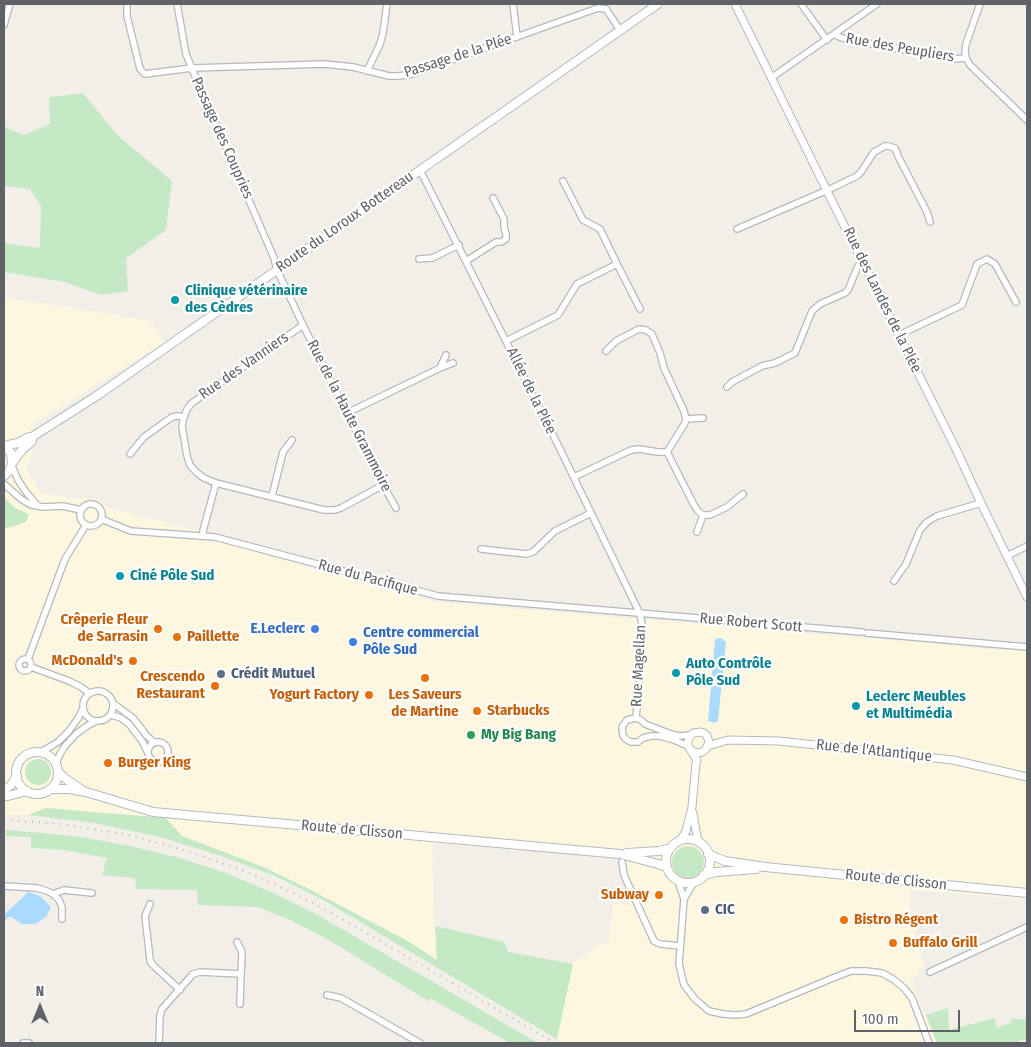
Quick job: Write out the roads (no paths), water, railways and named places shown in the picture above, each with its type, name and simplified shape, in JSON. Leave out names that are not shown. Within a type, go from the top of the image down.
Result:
[{"type":"main road","name":"Route du Loroux Bottereau","points":[[4,446],[32,437],[98,395],[658,4]]},
{"type":"main road","name":"Route du Loroux Bottereau","points":[[4,476],[10,470],[22,450],[32,441],[32,437]]},
{"type":"main road","points":[[4,446],[11,453],[12,464]]},
{"type":"main road","points":[[34,752],[41,752],[52,758],[57,768],[57,780],[53,786],[39,793],[27,791],[19,784],[16,776],[17,766],[22,758],[34,752]]},
{"type":"main road","name":"Route de Clisson","points":[[57,768],[66,780],[86,792]]},
{"type":"main road","points":[[4,790],[16,776]]},
{"type":"main road","name":"Route de Clisson","points":[[50,789],[69,789],[86,792],[153,812],[621,858],[667,867]]},
{"type":"main road","points":[[4,796],[27,791]]},
{"type":"main road","points":[[680,841],[698,842],[706,849],[709,864],[704,876]]},
{"type":"main road","name":"Route de Clisson","points":[[621,858],[670,848],[680,841]]},
{"type":"main road","points":[[670,848],[666,860],[667,867],[673,877],[683,883],[694,882]]},
{"type":"main road","name":"Route de Clisson","points":[[708,854],[725,861],[765,867],[1027,893]]},
{"type":"main road","name":"Route de Clisson","points":[[694,882],[716,872],[765,867]]},
{"type":"street","points":[[4,24],[10,4]]},
{"type":"street","name":"Passage de la Plée","points":[[127,4],[127,16],[140,69],[146,74],[192,68],[325,64],[353,67],[389,76],[409,75],[598,8],[606,9],[620,30]]},
{"type":"street","name":"Passage des Coupries","points":[[177,4],[186,54],[274,258],[277,270]]},
{"type":"street","points":[[367,71],[380,44],[387,4]]},
{"type":"street","points":[[513,4],[517,36]]},
{"type":"street","name":"Rue des Landes de la Plée","points":[[736,4],[1027,597]]},
{"type":"street","name":"Rue des Peupliers","points":[[801,4],[827,40]]},
{"type":"street","points":[[772,78],[877,4]]},
{"type":"street","points":[[980,4],[966,44],[966,58],[970,65],[1027,120]]},
{"type":"street","name":"Rue des Peupliers","points":[[835,34],[845,39],[954,59],[966,58]]},
{"type":"street","points":[[737,229],[857,176],[874,152],[885,146],[895,148],[927,212],[930,222]]},
{"type":"street","name":"Allée de la Plée","points":[[420,170],[574,477],[640,614]]},
{"type":"street","points":[[563,181],[583,220],[600,228],[640,309]]},
{"type":"street","points":[[466,261],[496,242],[506,239],[504,219],[493,198]]},
{"type":"street","points":[[418,259],[432,258],[459,245]]},
{"type":"street","points":[[899,335],[962,305],[977,264],[986,259],[995,264],[1016,302]]},
{"type":"street","points":[[727,387],[732,382],[762,366],[776,363],[794,353],[812,311],[820,304],[845,293],[858,266],[863,262]]},
{"type":"street","points":[[506,341],[558,315],[577,284],[617,264]]},
{"type":"street","name":"Rue de la Haute Grammoire","points":[[277,270],[396,508]]},
{"type":"street","name":"Rue des Vanniers","points":[[184,417],[192,403],[303,325]]},
{"type":"street","points":[[606,351],[616,341],[638,329],[646,330],[652,334],[686,419],[684,426],[667,452]]},
{"type":"street","points":[[440,368],[446,355]]},
{"type":"street","points":[[347,413],[453,363]]},
{"type":"street","points":[[130,454],[144,437],[178,416],[184,417],[182,426],[190,464],[204,478],[216,483],[324,510],[341,508],[383,485]]},
{"type":"street","points":[[686,419],[703,418]]},
{"type":"street","points":[[272,496],[284,452],[292,440]]},
{"type":"street","points":[[574,477],[632,450],[667,452]]},
{"type":"street","points":[[667,452],[694,505],[703,515],[710,515],[727,507],[743,494]]},
{"type":"street","points":[[12,464],[18,480],[38,506]]},
{"type":"street","points":[[204,536],[203,531],[216,483]]},
{"type":"street","points":[[4,484],[25,503],[44,507],[63,506],[81,510]]},
{"type":"street","points":[[894,581],[906,564],[920,530],[927,522],[937,516],[981,503]]},
{"type":"street","points":[[86,505],[96,505],[102,512],[101,519],[95,525],[86,525],[80,519],[81,510],[86,505]]},
{"type":"street","points":[[481,549],[526,554],[533,552],[554,531],[591,513]]},
{"type":"street","points":[[698,532],[703,515]]},
{"type":"street","name":"Rue du Pacifique","points":[[101,519],[131,531],[204,536],[224,540],[438,596],[640,614]]},
{"type":"street","points":[[28,659],[66,559],[86,525]]},
{"type":"street","points":[[1007,556],[1027,546]]},
{"type":"street","name":"Rue Robert Scott","points":[[640,614],[1027,647]]},
{"type":"street","name":"Rue Magellan","points":[[636,718],[643,637],[640,614]]},
{"type":"street","points":[[28,659],[20,661],[20,667],[26,671],[31,667]]},
{"type":"street","points":[[28,659],[31,662],[31,667]]},
{"type":"street","points":[[31,667],[81,686],[89,693]]},
{"type":"street","points":[[41,752],[58,742],[69,731],[79,718],[84,700],[89,693],[98,690],[106,692],[114,704],[133,718],[154,742],[162,743],[166,747],[168,752],[166,758],[159,763],[153,762],[148,758],[142,741],[129,724],[111,715]]},
{"type":"street","points":[[57,768],[60,754],[65,746],[87,726],[96,721],[104,720],[111,715],[114,704]]},
{"type":"street","points":[[83,708],[86,715],[96,721]]},
{"type":"street","points":[[696,760],[707,748],[709,742],[704,733],[679,736],[645,724],[636,718],[627,720],[622,727],[623,736],[631,742],[638,742],[643,738],[651,736],[660,736],[674,740],[696,753],[702,752],[707,748]]},
{"type":"street","points":[[643,738],[646,732],[645,724]]},
{"type":"street","points":[[680,841],[686,831],[692,807],[696,760],[688,742],[690,735]]},
{"type":"street","name":"Rue de l'Atlantique","points":[[708,738],[720,742]]},
{"type":"street","name":"Rue de l'Atlantique","points":[[707,748],[728,740],[780,741],[954,760],[1027,777]]},
{"type":"street","points":[[147,751],[154,742]]},
{"type":"street","points":[[692,807],[698,842]]},
{"type":"street","points":[[621,858],[624,875],[654,941],[660,944],[680,946]]},
{"type":"street","points":[[678,881],[684,899],[680,964],[684,985],[695,999],[710,1011],[723,1014],[746,1014],[851,971],[870,971],[882,973],[904,988],[912,998],[929,1043]]},
{"type":"street","points":[[684,899],[694,882]]},
{"type":"street","points":[[4,886],[37,888],[48,891],[59,900],[62,907],[62,919]]},
{"type":"street","points":[[53,894],[64,890],[92,893]]},
{"type":"street","points":[[150,904],[145,916],[151,963],[180,990]]},
{"type":"street","points":[[930,972],[1027,927]]},
{"type":"street","points":[[237,942],[242,952],[240,1004]]},
{"type":"street","points":[[159,1043],[162,1009],[196,972],[241,974]]},
{"type":"street","points":[[327,995],[341,998],[420,1043]]},
{"type":"street","points":[[23,1043],[28,1043]]},
{"type":"water","points":[[718,638],[726,642],[718,721],[715,723],[708,721],[715,640]]},
{"type":"water","points":[[28,892],[40,896],[51,907],[46,917],[35,924],[22,924],[11,917],[8,917],[4,922],[4,915]]},
{"type":"railway","points":[[4,820],[61,824],[124,834],[184,850],[247,872],[296,894],[341,918],[555,1043]]},
{"type":"place","name":"Clinique vétérinaire des Cèdres","points":[[175,300]]},
{"type":"place","name":"Ciné Pôle Sud","points":[[120,576]]},
{"type":"place","name":"Crêperie Fleur de Sarrasin","points":[[158,629]]},
{"type":"place","name":"E.Leclerc","points":[[315,629]]},
{"type":"place","name":"Paillette","points":[[177,637]]},
{"type":"place","name":"Centre commercial Pôle Sud","points":[[353,642]]},
{"type":"place","name":"McDonald's","points":[[133,661]]},
{"type":"place","name":"Auto Contrôle Pôle Sud","points":[[676,673]]},
{"type":"place","name":"Crédit Mutuel","points":[[221,674]]},
{"type":"place","name":"Les Saveurs de Martine","points":[[425,678]]},
{"type":"place","name":"Crescendo Restaurant","points":[[215,686]]},
{"type":"place","name":"Yogurt Factory","points":[[369,695]]},
{"type":"place","name":"Leclerc Meubles et Multimédia","points":[[856,706]]},
{"type":"place","name":"Starbucks","points":[[477,711]]},
{"type":"place","name":"My Big Bang","points":[[471,735]]},
{"type":"place","name":"Burger King","points":[[108,763]]},
{"type":"place","name":"Subway","points":[[659,895]]},
{"type":"place","name":"CIC","points":[[705,910]]},
{"type":"place","name":"Bistro Régent","points":[[844,920]]},
{"type":"place","name":"Buffalo Grill","points":[[893,943]]}]
